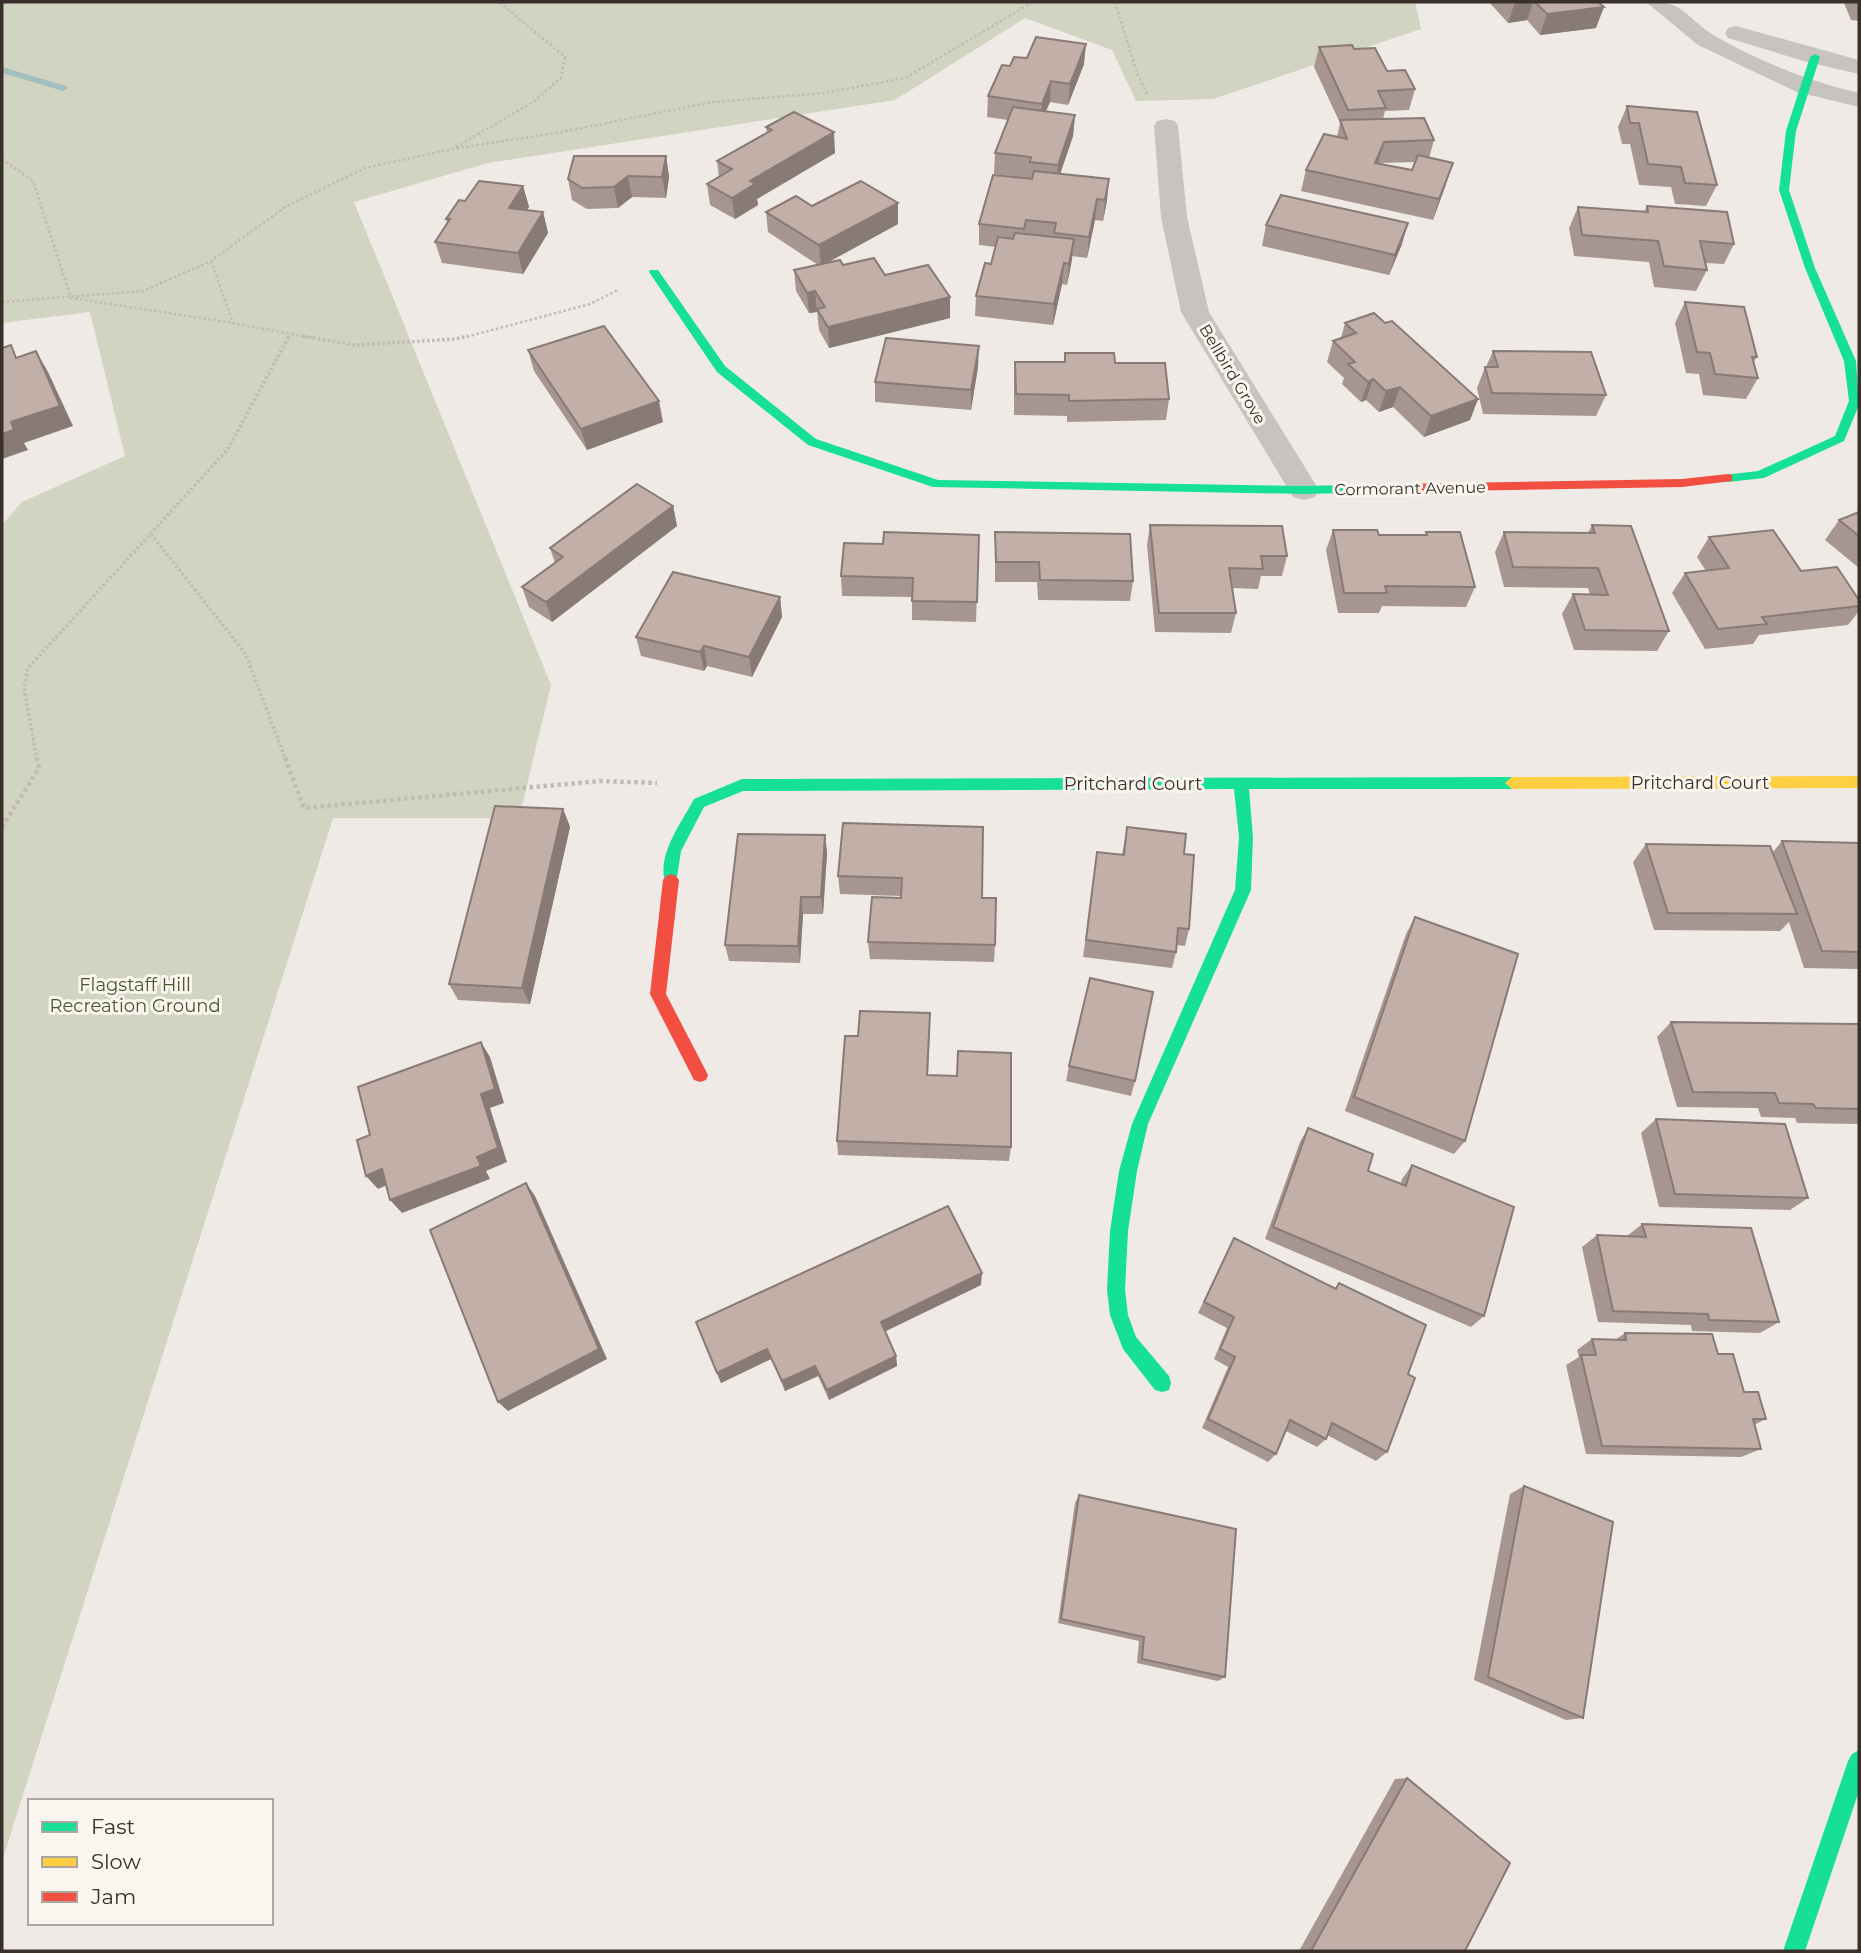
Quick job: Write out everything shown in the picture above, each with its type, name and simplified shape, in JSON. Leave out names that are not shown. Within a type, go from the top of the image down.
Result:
[{"type":"street","points":[[1657,2],[1706,40],[1805,88],[1859,100]]},
{"type":"street","points":[[1667,2],[1723,29],[1815,57],[1859,67]]},
{"type":"street","name":"Cormorant Avenue","points":[[654,272],[721,369],[812,442],[937,484],[1304,490],[1682,483],[1760,475],[1840,438],[1855,401],[1850,361],[1810,268],[1784,190],[1791,131],[1815,57]]},
{"type":"street","name":"Bellbird Grove","points":[[1166,126],[1174,217],[1195,312],[1304,490]]},
{"type":"street","name":"Pritchard Court","points":[[700,1075],[658,994],[674,851],[699,803],[742,785],[1859,782]]},
{"type":"street","points":[[1162,1383],[1141,1360],[1125,1336],[1118,1307],[1119,1226],[1128,1165],[1140,1124],[1243,890],[1248,854],[1241,784]]},
{"type":"street","points":[[1794,1951],[1859,1761]]},
{"type":"path","points":[[452,149],[533,102],[561,78],[565,57],[536,36],[499,2]]},
{"type":"path","points":[[2,302],[143,291],[211,261],[285,207],[365,168],[452,149],[556,133],[713,102],[824,93],[905,78],[1033,2]]},
{"type":"path","points":[[1115,2],[1122,19],[1136,78],[1166,126]]},
{"type":"path","points":[[2,159],[33,181],[71,298]]},
{"type":"path","points":[[211,261],[233,323]]},
{"type":"path","points":[[71,298],[354,345],[456,339],[590,304],[654,272]]},
{"type":"path","points":[[2,827],[39,768],[24,688],[27,668],[228,449],[290,334]]},
{"type":"path","points":[[151,534],[245,653],[304,808],[600,781],[665,783]]},
{"type":"green space","name":"Flagstaff Hill Recreation Ground","points":[[2,2],[1415,2],[1421,29],[1213,99],[1136,101],[1112,50],[1025,18],[895,100],[488,163],[354,202],[551,685],[519,818],[333,818],[2,1861],[2,525],[22,502],[125,456],[90,312],[2,323]]},
{"type":"building","points":[[1535,2],[1598,2],[1604,7],[1547,14]]},
{"type":"building","points":[[1036,37],[1086,44],[1070,84],[1051,81],[1042,104],[988,96],[1002,65],[1010,66],[1014,57],[1027,58]]},
{"type":"building","points":[[1352,45],[1354,49],[1375,48],[1387,71],[1405,70],[1415,89],[1378,91],[1386,108],[1348,110],[1319,47]]},
{"type":"building","points":[[1627,106],[1697,112],[1717,185],[1685,183],[1681,167],[1648,164],[1639,123],[1630,123]]},
{"type":"building","points":[[1013,107],[1075,115],[1058,165],[1030,162],[1031,157],[995,153]]},
{"type":"building","points":[[794,112],[834,132],[750,181],[755,184],[732,198],[707,184],[732,169],[717,161],[772,130],[766,127]]},
{"type":"building","points":[[1424,118],[1434,140],[1384,142],[1375,163],[1412,170],[1418,155],[1453,163],[1439,199],[1306,170],[1324,134],[1347,139],[1340,120]]},
{"type":"building","points":[[574,156],[666,156],[662,177],[628,176],[614,187],[582,188],[568,179]]},
{"type":"building","points":[[1034,171],[1109,179],[1105,200],[1097,199],[1089,237],[1054,233],[1056,223],[1026,220],[1024,229],[979,224],[993,175],[1032,179]]},
{"type":"building","points":[[479,181],[523,186],[509,208],[543,212],[518,253],[435,242],[459,200],[465,201]]},
{"type":"building","points":[[861,181],[898,203],[819,245],[766,212],[796,196],[812,206]]},
{"type":"building","points":[[1281,195],[1408,223],[1395,255],[1266,225]]},
{"type":"building","points":[[1647,206],[1727,212],[1734,244],[1700,241],[1707,270],[1664,266],[1658,241],[1582,235],[1578,207],[1648,212]]},
{"type":"building","points":[[1015,233],[1074,239],[1069,264],[1064,263],[1054,304],[976,296],[985,263],[991,264],[998,237],[1013,239]]},
{"type":"building","points":[[874,258],[885,275],[928,265],[950,297],[828,327],[817,309],[825,307],[815,291],[807,293],[794,270],[840,260],[843,265]]},
{"type":"building","points":[[1685,302],[1744,307],[1757,357],[1752,357],[1758,378],[1715,374],[1710,353],[1697,352]]},
{"type":"building","points":[[1374,313],[1385,323],[1392,321],[1478,399],[1431,416],[1400,387],[1386,391],[1373,379],[1368,382],[1348,364],[1355,362],[1333,341],[1356,333],[1345,323]]},
{"type":"building","points":[[604,326],[659,401],[581,429],[528,350]]},
{"type":"building","points":[[886,338],[979,346],[971,390],[875,382]]},
{"type":"building","points":[[11,345],[16,358],[36,351],[60,406],[11,422],[14,430],[2,434],[2,348]]},
{"type":"building","points":[[1493,351],[1591,352],[1606,395],[1492,393],[1485,367],[1498,367]]},
{"type":"building","points":[[1065,353],[1114,353],[1115,363],[1165,363],[1169,399],[1069,401],[1069,395],[1016,394],[1015,362],[1065,362]]},
{"type":"building","points":[[637,484],[673,506],[546,602],[522,587],[563,557],[550,548]]},
{"type":"building","points":[[1859,512],[1859,536],[1839,520]]},
{"type":"building","points":[[1150,525],[1282,526],[1287,556],[1261,556],[1263,569],[1229,568],[1236,613],[1159,613]]},
{"type":"building","points":[[1592,525],[1631,526],[1669,631],[1585,630],[1573,594],[1608,595],[1598,568],[1513,567],[1504,532],[1595,533]]},
{"type":"building","points":[[1333,530],[1377,530],[1379,535],[1460,532],[1475,587],[1385,586],[1387,593],[1344,593]]},
{"type":"building","points":[[1773,530],[1801,571],[1837,567],[1859,600],[1859,606],[1762,617],[1767,624],[1718,629],[1685,573],[1729,568],[1709,537]]},
{"type":"building","points":[[884,532],[979,535],[977,602],[912,601],[913,578],[841,576],[844,543],[883,544]]},
{"type":"building","points":[[995,532],[1130,534],[1133,581],[1040,580],[1039,562],[996,562]]},
{"type":"building","points":[[673,572],[780,597],[749,657],[704,646],[700,652],[636,637]]},
{"type":"building","points":[[495,806],[563,809],[522,988],[449,984]]},
{"type":"building","points":[[843,823],[983,827],[982,898],[996,898],[995,945],[868,942],[872,897],[901,898],[902,878],[838,876]]},
{"type":"building","points":[[1127,827],[1186,834],[1184,854],[1194,855],[1189,929],[1178,928],[1176,952],[1086,940],[1097,852],[1124,855]]},
{"type":"building","points":[[738,834],[825,835],[821,897],[801,897],[798,946],[725,945]]},
{"type":"building","points":[[1782,841],[1859,843],[1859,952],[1822,951]]},
{"type":"building","points":[[1646,844],[1770,846],[1797,914],[1668,913]]},
{"type":"building","points":[[1415,917],[1518,954],[1465,1141],[1354,1097]]},
{"type":"building","points":[[1090,978],[1153,992],[1135,1081],[1069,1066]]},
{"type":"building","points":[[860,1011],[930,1013],[927,1075],[957,1076],[958,1051],[1011,1053],[1011,1147],[837,1141],[845,1036],[858,1036]]},
{"type":"building","points":[[1671,1022],[1859,1024],[1859,1109],[1816,1108],[1813,1104],[1779,1103],[1775,1093],[1693,1092]]},
{"type":"building","points":[[481,1042],[495,1089],[481,1094],[498,1148],[477,1157],[481,1166],[390,1200],[382,1169],[366,1176],[357,1140],[370,1135],[358,1087]]},
{"type":"building","points":[[1656,1119],[1785,1124],[1808,1198],[1675,1194]]},
{"type":"building","points":[[1308,1128],[1373,1154],[1368,1171],[1406,1186],[1412,1165],[1514,1207],[1484,1316],[1273,1227]]},
{"type":"building","points":[[526,1183],[599,1349],[498,1402],[430,1230]]},
{"type":"building","points":[[948,1206],[982,1273],[881,1322],[896,1356],[827,1390],[815,1366],[782,1381],[767,1349],[717,1373],[696,1322]]},
{"type":"building","points":[[1642,1224],[1751,1228],[1779,1322],[1709,1320],[1708,1314],[1613,1311],[1597,1235],[1646,1237]]},
{"type":"building","points":[[1234,1238],[1336,1289],[1339,1283],[1426,1325],[1408,1374],[1415,1378],[1387,1452],[1332,1423],[1326,1439],[1290,1420],[1276,1454],[1208,1419],[1235,1357],[1220,1349],[1234,1317],[1204,1302]]},
{"type":"building","points":[[1625,1333],[1712,1334],[1718,1354],[1733,1354],[1744,1392],[1758,1392],[1766,1419],[1753,1419],[1761,1449],[1602,1446],[1581,1355],[1596,1355],[1592,1339],[1626,1340]]},
{"type":"building","points":[[1524,1486],[1613,1522],[1583,1718],[1488,1677]]},
{"type":"building","points":[[1079,1495],[1236,1529],[1225,1677],[1142,1659],[1144,1637],[1061,1619]]},
{"type":"building","points":[[1407,1778],[1510,1863],[1465,1951],[1311,1951]]},
{"type":"waterway","points":[[2,70],[63,88]]},
{"type":"traffic: fast","points":[[1728,478],[1760,475],[1840,438],[1855,401],[1850,361],[1810,268],[1784,190],[1791,131],[1815,57]]},
{"type":"traffic: fast","points":[[654,272],[721,369],[812,442],[937,484],[1304,490],[1394,488]]},
{"type":"traffic: fast","points":[[671,880],[674,851],[699,803],[742,785],[1512,783]]},
{"type":"traffic: fast","points":[[1162,1383],[1129,1343],[1119,1315],[1116,1290],[1119,1231],[1128,1171],[1140,1124],[1243,890],[1246,837],[1241,784]]},
{"type":"traffic: fast","points":[[1794,1951],[1859,1761]]},
{"type":"traffic: slow","points":[[1512,783],[1859,782]]},
{"type":"traffic: jam","points":[[1394,488],[1682,483],[1728,478]]},
{"type":"traffic: jam","points":[[671,880],[658,994],[700,1075]]}]
